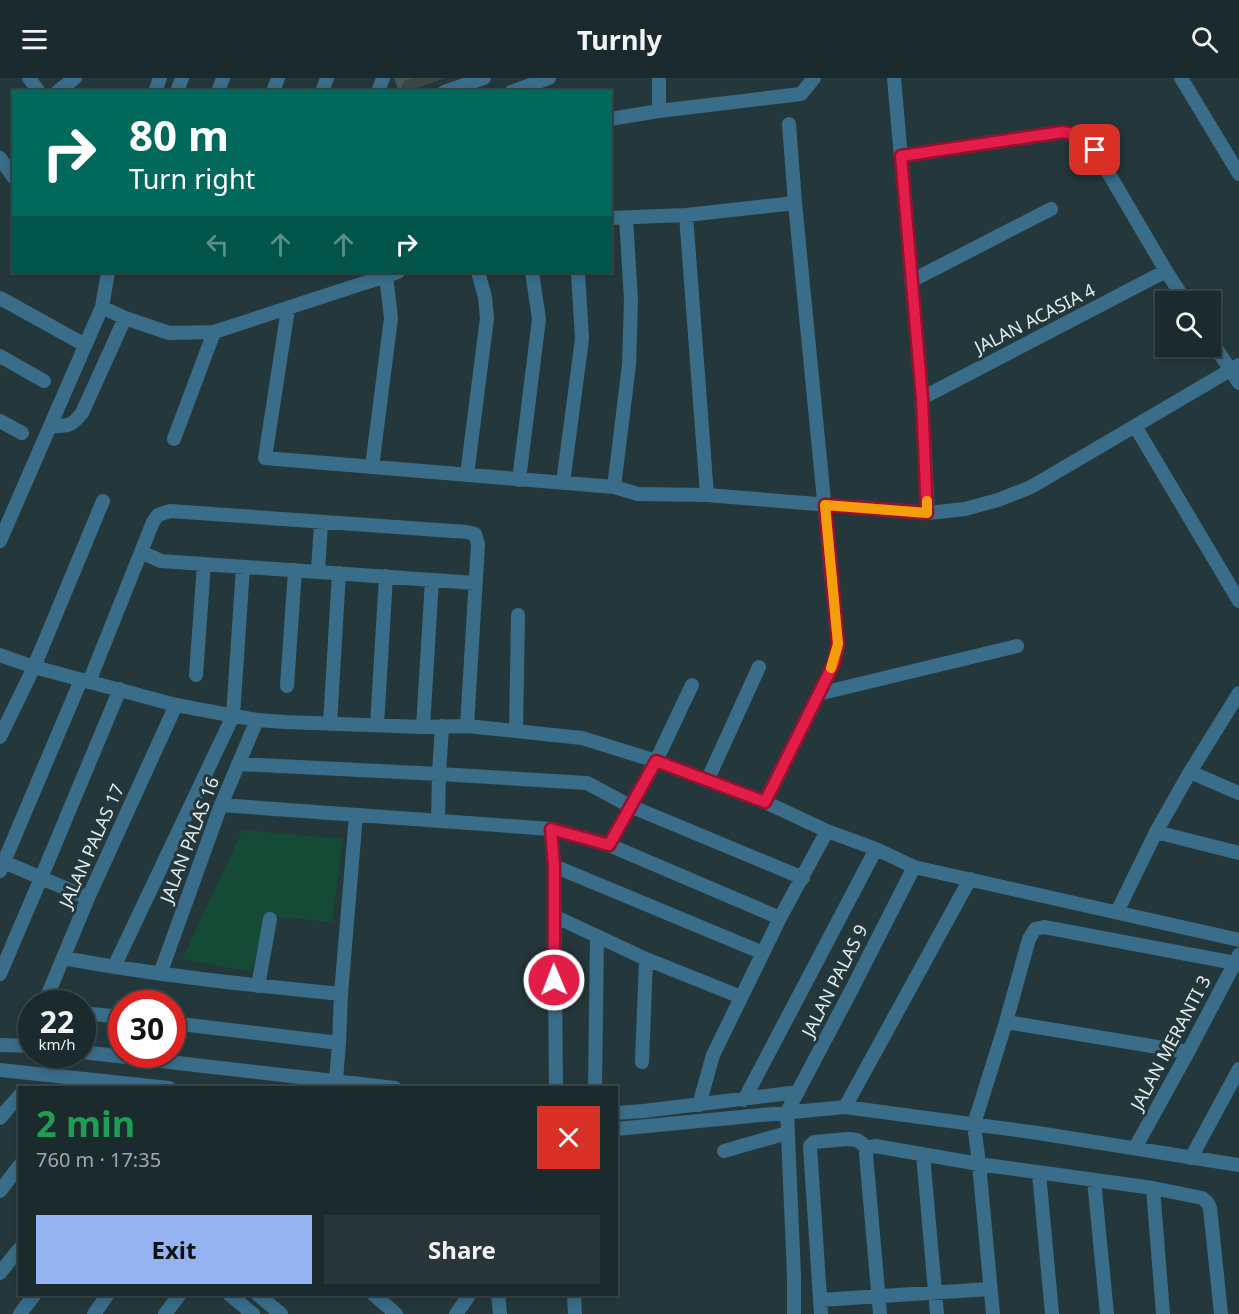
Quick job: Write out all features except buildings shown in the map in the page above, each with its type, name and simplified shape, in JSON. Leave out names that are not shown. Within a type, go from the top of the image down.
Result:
[{"type":"street","points":[[60,90],[75,78]]},
{"type":"street","points":[[450,90],[483,78]]},
{"type":"street","points":[[516,90],[549,78]]},
{"type":"street","points":[[659,78],[659,111]]},
{"type":"street","points":[[612,119],[801,94],[814,78]]},
{"type":"street","points":[[1181,78],[1239,174]]},
{"type":"street","points":[[897,79],[901,156],[922,398],[927,513]]},
{"type":"street","points":[[765,802],[834,663],[838,644],[789,124]]},
{"type":"street","points":[[901,156],[1062,132],[1080,135],[1095,150],[1179,291]]},
{"type":"street","points":[[0,158],[12,175]]},
{"type":"street","points":[[612,218],[686,215],[795,203]]},
{"type":"street","points":[[911,281],[1051,209]]},
{"type":"street","points":[[686,215],[707,495]]},
{"type":"street","points":[[614,487],[629,365],[631,300],[626,218]]},
{"type":"street","name":"JALAN ACASIA 4","points":[[922,398],[1166,271]]},
{"type":"street","points":[[0,541],[102,307],[108,273]]},
{"type":"street","points":[[467,475],[487,318],[485,297],[478,273]]},
{"type":"street","points":[[519,480],[538,319],[532,273]]},
{"type":"street","points":[[563,483],[582,339],[578,273]]},
{"type":"street","points":[[102,307],[125,318],[170,333],[214,332],[392,274],[391,318],[372,467]]},
{"type":"street","points":[[0,298],[85,345]]},
{"type":"street","points":[[288,309],[265,458],[614,487],[638,494],[707,495],[927,513],[965,509],[998,500],[1031,487],[1235,367]]},
{"type":"street","points":[[50,426],[67,426],[75,422],[82,412],[125,318]]},
{"type":"street","points":[[174,440],[214,332]]},
{"type":"street","points":[[1221,351],[1235,367],[1239,382]]},
{"type":"street","points":[[0,356],[44,381]]},
{"type":"street","points":[[0,421],[22,433]]},
{"type":"street","points":[[1135,426],[1239,601]]},
{"type":"street","points":[[0,737],[34,667],[103,501]]},
{"type":"street","points":[[88,898],[42,878],[2,867],[5,844],[85,681],[158,515],[170,512],[475,534],[478,544],[467,726]]},
{"type":"street","points":[[318,572],[321,522]]},
{"type":"street","points":[[141,552],[161,561],[475,583]]},
{"type":"street","points":[[196,675],[204,564]]},
{"type":"street","points":[[114,967],[233,716],[243,567]]},
{"type":"street","points":[[287,686],[295,570]]},
{"type":"street","points":[[330,724],[339,573]]},
{"type":"street","points":[[377,725],[386,576]]},
{"type":"street","points":[[423,727],[432,580]]},
{"type":"street","points":[[516,731],[519,615]]},
{"type":"street","points":[[818,694],[1017,646]]},
{"type":"street","points":[[0,655],[34,667],[176,705],[257,720],[423,727],[467,726],[582,738],[656,761],[765,802],[914,867],[1239,940]]},
{"type":"street","points":[[707,780],[759,667]]},
{"type":"street","points":[[609,845],[656,761],[692,685]]},
{"type":"street","points":[[0,974],[120,689]]},
{"type":"street","points":[[1117,912],[1156,832],[1239,693]]},
{"type":"street","name":"JALAN PALAS 17","points":[[50,990],[88,898],[176,705]]},
{"type":"street","name":"JALAN PALAS 16","points":[[160,974],[221,805],[257,720]]},
{"type":"street","points":[[438,821],[442,726]]},
{"type":"street","points":[[238,764],[587,783],[630,806],[803,878]]},
{"type":"street","points":[[1191,772],[1239,793]]},
{"type":"street","points":[[221,805],[551,829],[609,845],[780,918]]},
{"type":"street","points":[[336,1080],[356,815]]},
{"type":"street","points":[[551,829],[554,866],[556,1086]]},
{"type":"street","points":[[699,1105],[713,1055],[780,918],[827,831]]},
{"type":"street","points":[[1156,832],[1239,853]]},
{"type":"street","points":[[744,1100],[876,849]]},
{"type":"street","points":[[554,866],[763,953]]},
{"type":"street","name":"JALAN PALAS 9","points":[[787,1112],[914,867]]},
{"type":"street","points":[[845,1107],[970,879]]},
{"type":"street","points":[[554,916],[645,959],[741,996]]},
{"type":"street","points":[[258,986],[270,920]]},
{"type":"street","points":[[993,1314],[974,1124],[1029,939],[1035,929],[1044,927],[1237,959]]},
{"type":"street","points":[[595,1086],[597,937]]},
{"type":"street","points":[[63,958],[160,974],[341,994]]},
{"type":"street","points":[[642,1062],[645,959]]},
{"type":"street","name":"JALAN MERANTI 3","points":[[1135,1148],[1237,959]]},
{"type":"street","points":[[1006,1022],[1188,1052]]},
{"type":"street","points":[[186,1025],[339,1043]]},
{"type":"street","points":[[0,1045],[18,1046]]},
{"type":"street","points":[[96,1054],[380,1086]]},
{"type":"street","points":[[1191,1158],[1239,1069]]},
{"type":"street","points":[[0,1070],[142,1086]]},
{"type":"street","points":[[618,1113],[644,1112],[798,1092]]},
{"type":"street","points":[[0,1118],[18,1096]]},
{"type":"street","points":[[618,1128],[845,1107],[974,1124],[1239,1165]]},
{"type":"street","points":[[787,1112],[794,1314]]},
{"type":"street","points":[[724,1151],[787,1133]]},
{"type":"street","points":[[868,1148],[857,1140],[849,1138],[814,1142],[810,1146],[820,1307],[878,1296],[990,1289]]},
{"type":"street","points":[[868,1148],[875,1146],[979,1164],[1153,1188],[1202,1198],[1210,1208],[1221,1314]]},
{"type":"street","points":[[868,1148],[866,1154],[880,1314]]},
{"type":"street","points":[[923,1155],[938,1314]]},
{"type":"street","points":[[0,1191],[18,1168]]},
{"type":"street","points":[[1039,1173],[1052,1314]]},
{"type":"street","points":[[1094,1180],[1107,1314]]},
{"type":"street","points":[[1153,1188],[1163,1314]]},
{"type":"street","points":[[0,1273],[18,1250]]},
{"type":"street","points":[[20,1314],[34,1296]]},
{"type":"street","points":[[94,1314],[107,1296]]},
{"type":"street","points":[[165,1314],[178,1296]]},
{"type":"street","points":[[231,1296],[244,1311]]},
{"type":"street","points":[[258,1296],[281,1314]]},
{"type":"street","points":[[375,1296],[396,1314]]},
{"type":"street","points":[[456,1314],[468,1296]]},
{"type":"street","points":[[498,1296],[500,1314]]},
{"type":"street","points":[[574,1296],[575,1314]]},
{"type":"green space","points":[[243,830],[343,839],[332,922],[267,916],[251,972],[182,959]]},
{"type":"slow traffic","points":[[831,668],[838,644],[825,505],[927,513],[927,501]]},
{"type":"route","points":[[554,980],[554,866],[551,829],[609,845],[656,761],[765,802],[834,663],[838,644],[825,505],[927,513],[922,398],[901,156],[1062,132],[1080,135],[1095,150]]}]
